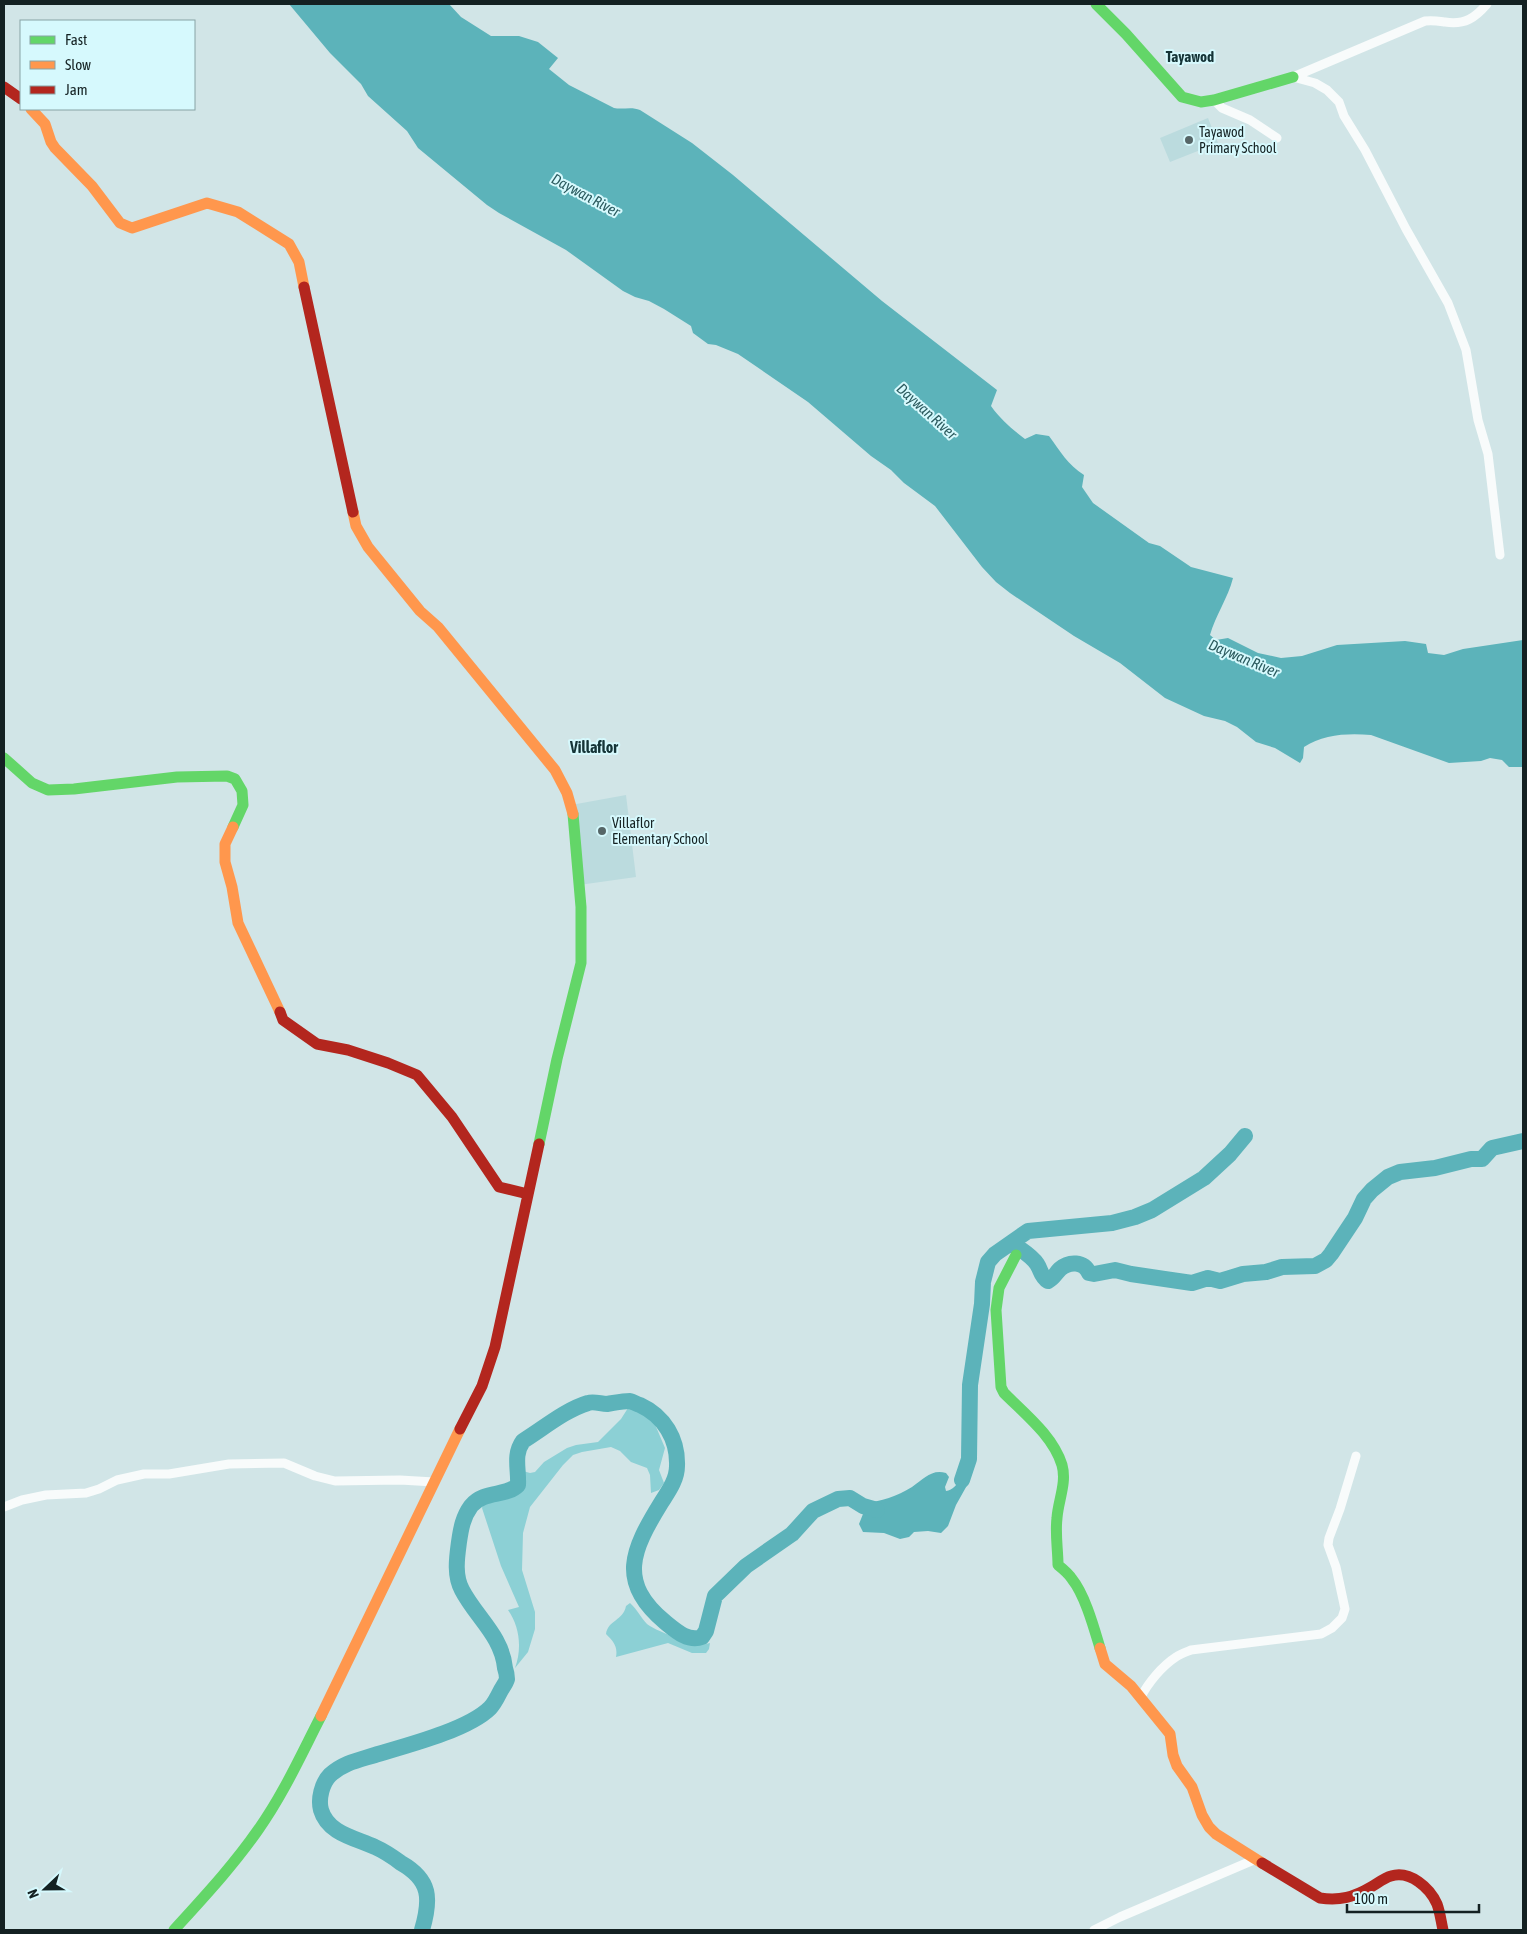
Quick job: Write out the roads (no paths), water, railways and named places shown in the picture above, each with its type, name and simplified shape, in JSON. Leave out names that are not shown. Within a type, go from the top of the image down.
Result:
[{"type":"street","points":[[1096,4],[1126,34],[1175,92],[1190,100],[1201,102],[1293,77],[1425,21],[1434,20],[1454,24],[1464,23],[1470,20],[1487,4]]},
{"type":"street","points":[[1293,77],[1315,83],[1328,90],[1339,102],[1344,116],[1365,150],[1406,229],[1448,303],[1466,350],[1478,420],[1488,454],[1500,555]]},
{"type":"street","points":[[4,87],[20,98]]},
{"type":"street","points":[[1214,100],[1222,108],[1250,120],[1277,138]]},
{"type":"street","points":[[32,110],[45,124],[51,142],[92,186],[120,223],[127,227],[132,228],[207,203],[238,212],[289,244],[299,262],[356,526],[368,547],[420,611],[438,627],[512,717],[555,770],[569,792],[581,907],[581,963],[557,1059],[495,1347],[482,1386],[286,1784],[258,1830],[223,1875],[174,1930]]},
{"type":"street","points":[[4,758],[32,783],[48,790],[74,789],[177,777],[228,776],[235,779],[244,795],[243,805],[225,844],[225,862],[232,887],[238,923],[283,1020],[317,1044],[348,1050],[417,1075],[452,1117],[499,1187],[528,1194]]},
{"type":"street","points":[[1016,1255],[999,1288],[996,1310],[1001,1387],[1004,1393],[1037,1426],[1058,1455],[1064,1476],[1057,1516],[1058,1565],[1072,1578],[1077,1586],[1091,1620],[1105,1664],[1131,1686],[1170,1734],[1175,1761],[1192,1787],[1202,1815],[1216,1834],[1320,1898],[1334,1901],[1358,1895],[1395,1874],[1410,1876],[1418,1881],[1437,1904],[1442,1930]]},
{"type":"street","points":[[1141,1698],[1146,1687],[1162,1669],[1176,1657],[1191,1650],[1321,1634],[1332,1628],[1342,1618],[1344,1609],[1336,1567],[1328,1545],[1356,1456]]},
{"type":"street","points":[[4,1507],[22,1500],[38,1497],[86,1493],[117,1480],[144,1474],[169,1474],[229,1464],[284,1464],[315,1476],[335,1480],[434,1482]]},
{"type":"street","points":[[1094,1930],[1120,1916],[1256,1858]]},
{"type":"water","name":"Daywan River","points":[[289,4],[449,4],[461,17],[491,36],[519,36],[538,42],[558,58],[549,69],[569,85],[614,108],[640,110],[692,143],[733,175],[882,301],[997,390],[991,406],[1016,432],[1025,439],[1036,434],[1049,436],[1069,462],[1084,475],[1082,487],[1093,503],[1149,543],[1160,546],[1191,567],[1233,578],[1210,635],[1216,640],[1228,638],[1258,653],[1281,658],[1302,656],[1337,645],[1405,641],[1426,644],[1428,653],[1444,655],[1463,649],[1523,640],[1523,767],[1509,767],[1502,760],[1490,758],[1481,761],[1449,763],[1371,735],[1354,734],[1336,735],[1311,743],[1304,747],[1303,758],[1300,763],[1275,748],[1256,742],[1237,727],[1225,721],[1204,716],[1165,698],[1120,663],[1074,636],[996,582],[982,567],[935,506],[871,456],[808,402],[738,354],[716,345],[708,344],[693,333],[691,326],[664,309],[623,291],[566,250],[487,205],[418,148],[407,131],[368,96],[361,84],[330,53]]},
{"type":"water","points":[[969,1459],[970,1480],[956,1505],[948,1526],[941,1533],[928,1531],[914,1532],[909,1537],[900,1539],[884,1533],[863,1532],[859,1524],[863,1509],[857,1502],[879,1501],[892,1497],[936,1472],[946,1473],[949,1477],[945,1487],[946,1491],[951,1490],[958,1483]]},
{"type":"waterway","points":[[962,1480],[969,1459],[970,1385],[982,1304],[983,1282],[988,1262],[995,1254],[1028,1231],[1112,1223],[1152,1210],[1204,1178],[1230,1154],[1245,1136]]},
{"type":"waterway","points":[[1012,1243],[1035,1261],[1042,1275],[1048,1281],[1064,1266],[1076,1263],[1084,1266],[1089,1273],[1094,1274],[1115,1270],[1192,1283],[1208,1278],[1220,1281],[1243,1274],[1266,1272],[1282,1267],[1315,1266],[1326,1260],[1331,1254],[1355,1218],[1364,1199],[1388,1177],[1400,1172],[1435,1168],[1471,1159],[1482,1159],[1492,1148],[1523,1141]]},
{"type":"waterway","points":[[422,1930],[427,1900],[426,1891],[418,1876],[411,1869],[385,1852],[344,1834],[330,1825],[321,1810],[321,1791],[327,1778],[346,1765],[452,1730],[480,1716],[490,1708],[506,1682],[503,1657],[499,1646],[462,1590],[459,1584],[457,1566],[460,1537],[466,1514],[476,1501],[488,1495],[513,1489],[518,1485],[517,1457],[523,1441],[563,1415],[590,1402],[607,1404],[630,1401],[649,1410],[663,1422],[675,1447],[677,1471],[672,1486],[651,1520],[637,1551],[634,1565],[635,1579],[640,1593],[650,1607],[673,1629],[682,1635],[692,1638],[702,1637],[706,1631],[715,1596],[746,1566],[792,1534],[813,1511],[838,1499],[850,1498],[863,1506],[877,1510]]},
{"type":"place","name":"Tayawod Primary School","points":[[1189,140]]},
{"type":"place","name":"Villaflor Elementary School","points":[[602,831]]},
{"type":"district","name":"Tayawod","points":[[1190,56]]},
{"type":"district","name":"Villaflor","points":[[594,747]]}]
